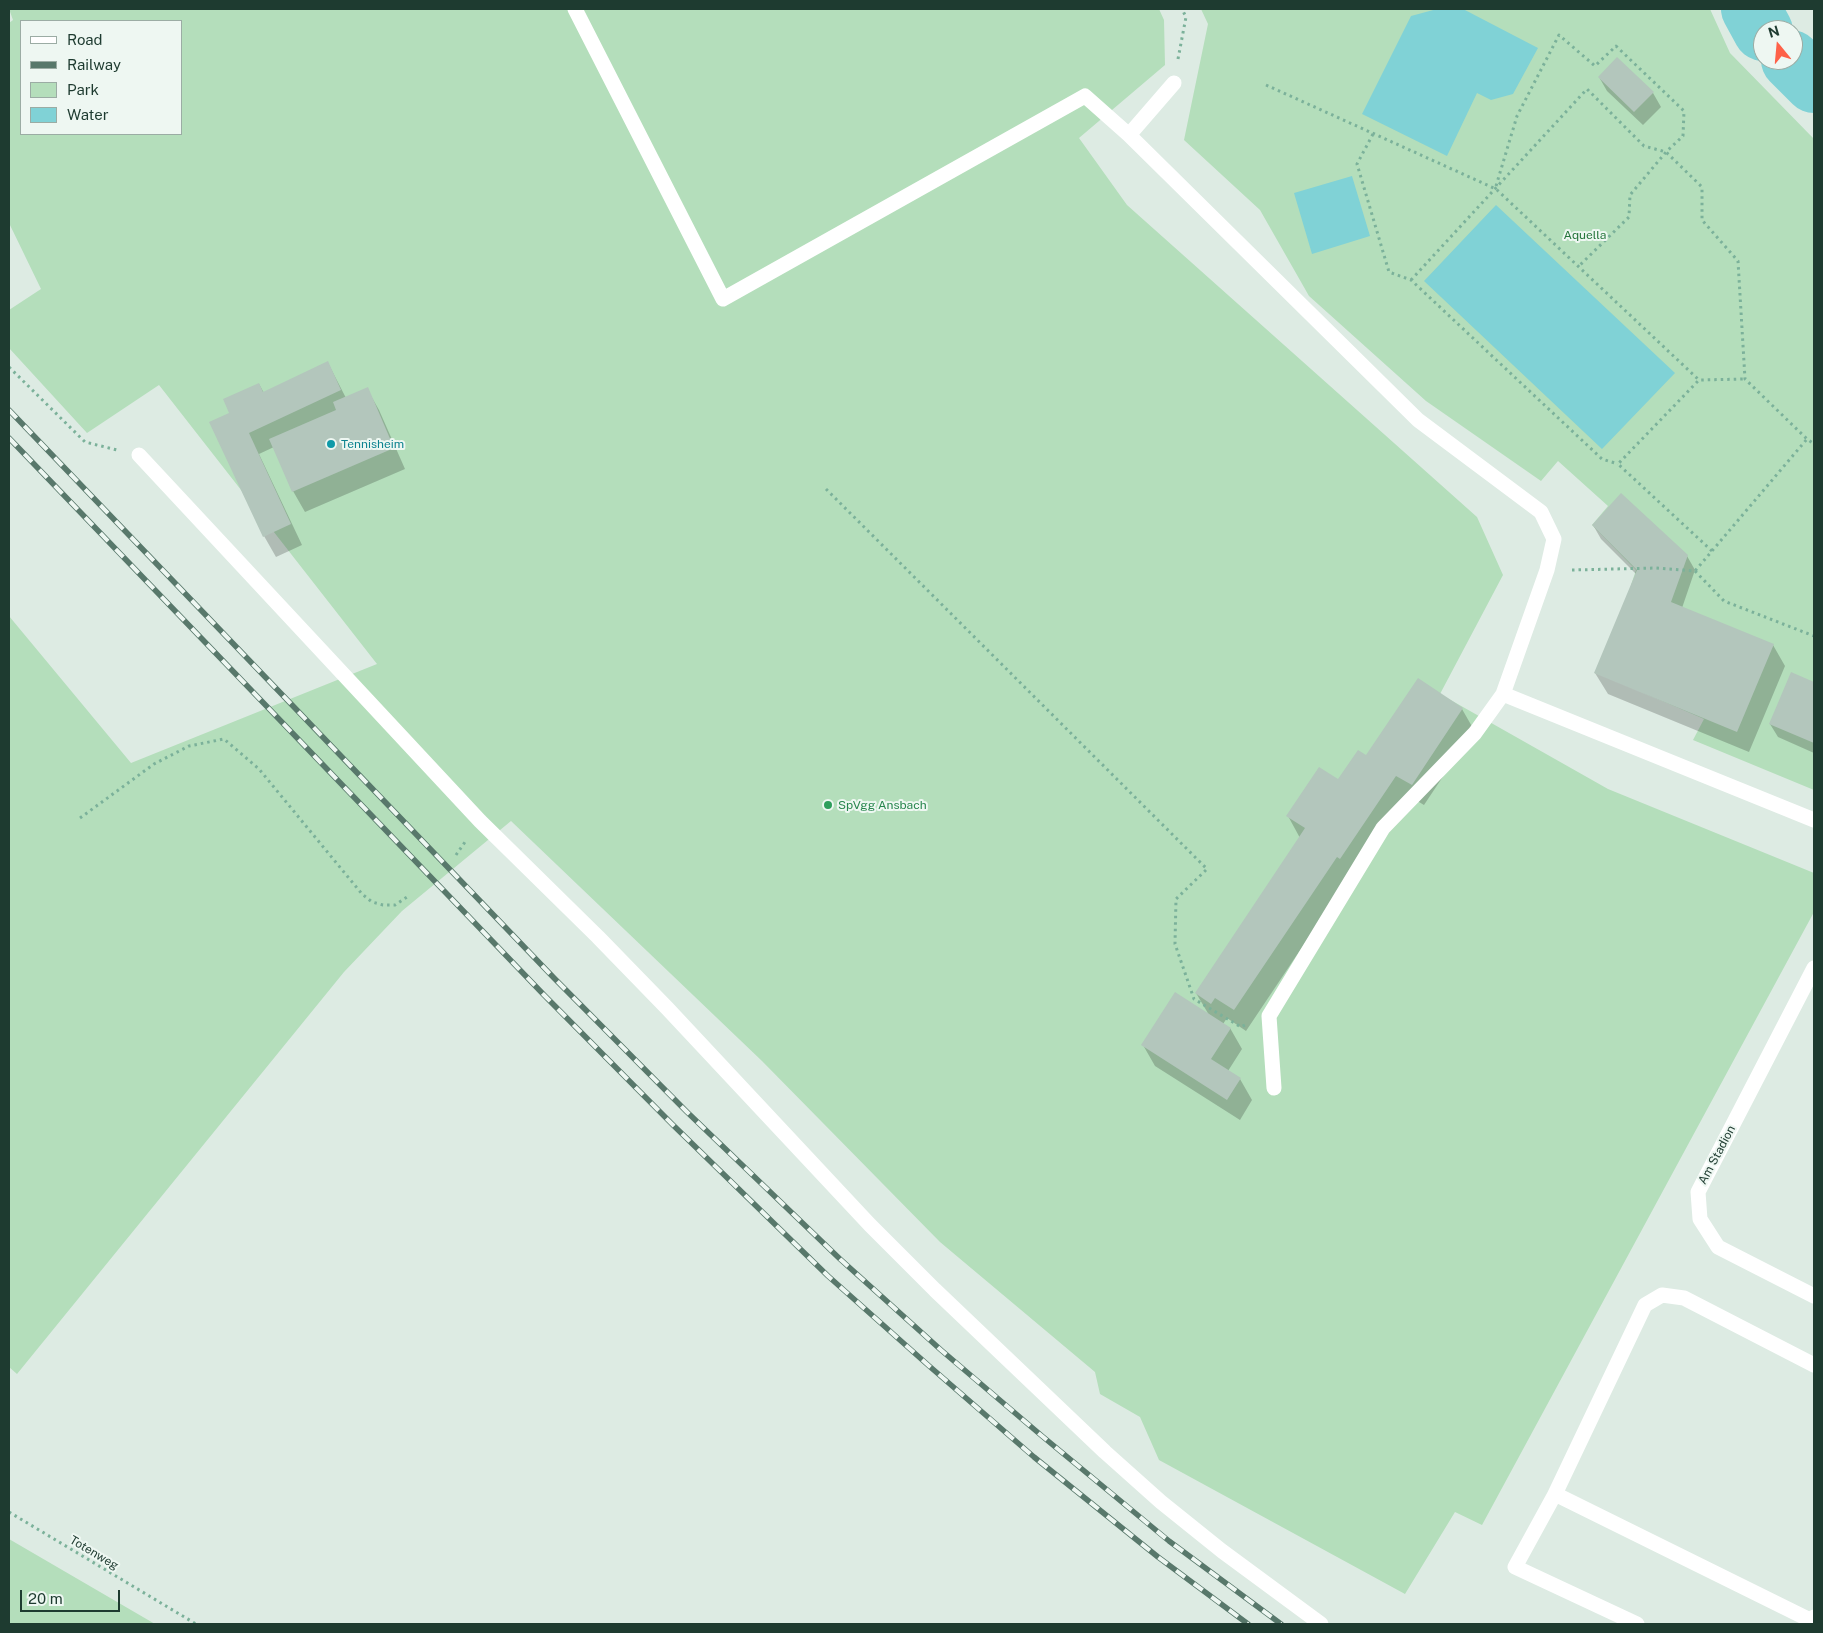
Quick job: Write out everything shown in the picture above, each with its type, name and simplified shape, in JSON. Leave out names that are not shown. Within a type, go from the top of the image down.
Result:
[{"type":"street","points":[[576,9],[723,299],[1085,96],[1129,135],[1418,420],[1541,512],[1554,538],[1547,570],[1503,694],[1475,733],[1383,828],[1270,1016],[1274,1088]]},
{"type":"street","points":[[1129,135],[1174,83]]},
{"type":"street","points":[[139,455],[480,821],[667,1008],[870,1224],[935,1290],[1105,1452],[1161,1502],[1222,1551],[1322,1624]]},
{"type":"street","points":[[1503,694],[1814,820]]},
{"type":"street","name":"Am Stadion","points":[[1814,968],[1698,1192],[1700,1219],[1718,1247],[1814,1296]]},
{"type":"street","points":[[1637,1624],[1515,1568],[1555,1494],[1645,1305],[1662,1295],[1684,1298],[1814,1365]]},
{"type":"street","points":[[1555,1494],[1810,1620]]},
{"type":"path","points":[[1174,83],[1186,17],[1182,9]]},
{"type":"path","points":[[1496,189],[1518,116],[1559,35],[1595,66],[1616,46],[1684,111],[1683,136],[1666,152],[1630,195],[1630,218],[1578,267]]},
{"type":"path","points":[[1266,85],[1496,189],[1699,380],[1746,380]]},
{"type":"path","points":[[1410,280],[1587,89],[1644,146],[1666,152],[1702,187],[1702,220],[1738,261],[1746,380],[1814,444]]},
{"type":"path","points":[[1373,134],[1356,164],[1389,272],[1410,280],[1602,459],[1618,464],[1712,551]]},
{"type":"path","points":[[9,367],[85,442],[139,455]]},
{"type":"path","points":[[1618,464],[1699,380]]},
{"type":"path","points":[[1695,572],[1807,439]]},
{"type":"path","points":[[826,489],[1207,869],[1176,898],[1175,944],[1194,999],[1241,1027],[1270,1016]]},
{"type":"path","points":[[1547,570],[1656,568],[1695,572],[1724,601],[1814,636]]},
{"type":"path","points":[[80,818],[154,764],[189,746],[224,739],[259,769],[362,894],[372,902],[383,905],[395,905],[407,897]]},
{"type":"path","name":"Totenweg","points":[[9,1512],[196,1624]]},
{"type":"green space","name":"SpVgg Ansbach","points":[[9,9],[1159,9],[1164,20],[1165,65],[1079,138],[1127,205],[1477,517],[1503,575],[1440,694],[1608,789],[1814,873],[1814,912],[1482,1525],[1455,1512],[1405,1594],[1159,1460],[1140,1417],[1100,1394],[1095,1372],[940,1242],[762,1061],[511,821],[402,911],[344,972],[17,1374],[9,1367],[9,616],[131,763],[377,664],[159,385],[87,433],[9,348],[9,310],[41,289],[9,223],[9,23],[13,20]]},
{"type":"green space","name":"Aquella","points":[[1201,9],[1710,9],[1730,53],[1814,139],[1814,790],[1693,740],[1704,719],[1644,693],[1631,585],[1636,570],[1592,525],[1608,506],[1558,461],[1541,481],[1426,401],[1309,296],[1260,210],[1184,140],[1208,24]]},
{"type":"green space","points":[[9,1539],[155,1624],[9,1624]]},
{"type":"water","points":[[1437,9],[1463,9],[1538,48],[1513,94],[1491,100],[1477,93],[1447,156],[1362,114],[1411,16]]},
{"type":"water","points":[[1352,176],[1370,236],[1312,254],[1294,193]]},
{"type":"water","points":[[1496,205],[1675,373],[1602,449],[1424,281]]},
{"type":"building","points":[[1617,57],[1654,92],[1634,112],[1598,77]]},
{"type":"building","points":[[328,361],[341,390],[249,433],[291,524],[263,537],[209,422],[229,413],[223,399],[259,383],[263,392]]},
{"type":"building","name":"Tennisheim","points":[[368,387],[394,448],[292,492],[269,439],[336,410],[333,402]]},
{"type":"building","points":[[1621,493],[1688,555],[1671,602],[1774,644],[1737,732],[1594,673],[1637,570],[1592,525]]},
{"type":"building","points":[[1791,672],[1814,682],[1814,743],[1769,724]]},
{"type":"building","points":[[1418,678],[1463,708],[1412,785],[1396,776],[1340,859],[1337,857],[1234,1010],[1215,998],[1211,1004],[1195,993],[1305,828],[1286,816],[1319,767],[1338,779],[1358,750],[1366,755]]},
{"type":"building","points":[[1175,992],[1231,1028],[1211,1059],[1241,1078],[1227,1100],[1141,1045]]},
{"type":"waterway","points":[[1751,9],[1757,20]]},
{"type":"waterway","points":[[1801,70],[1814,83]]},
{"type":"railway","points":[[9,410],[554,978],[687,1112],[840,1259],[941,1350],[1042,1436],[1169,1541],[1281,1624]]},
{"type":"railway","points":[[9,438],[544,995],[673,1125],[828,1276],[1034,1457],[1158,1557],[1248,1624]]},
{"type":"place","name":"Tennisheim","points":[[331,444]]},
{"type":"place","name":"SpVgg Ansbach","points":[[828,805]]}]
